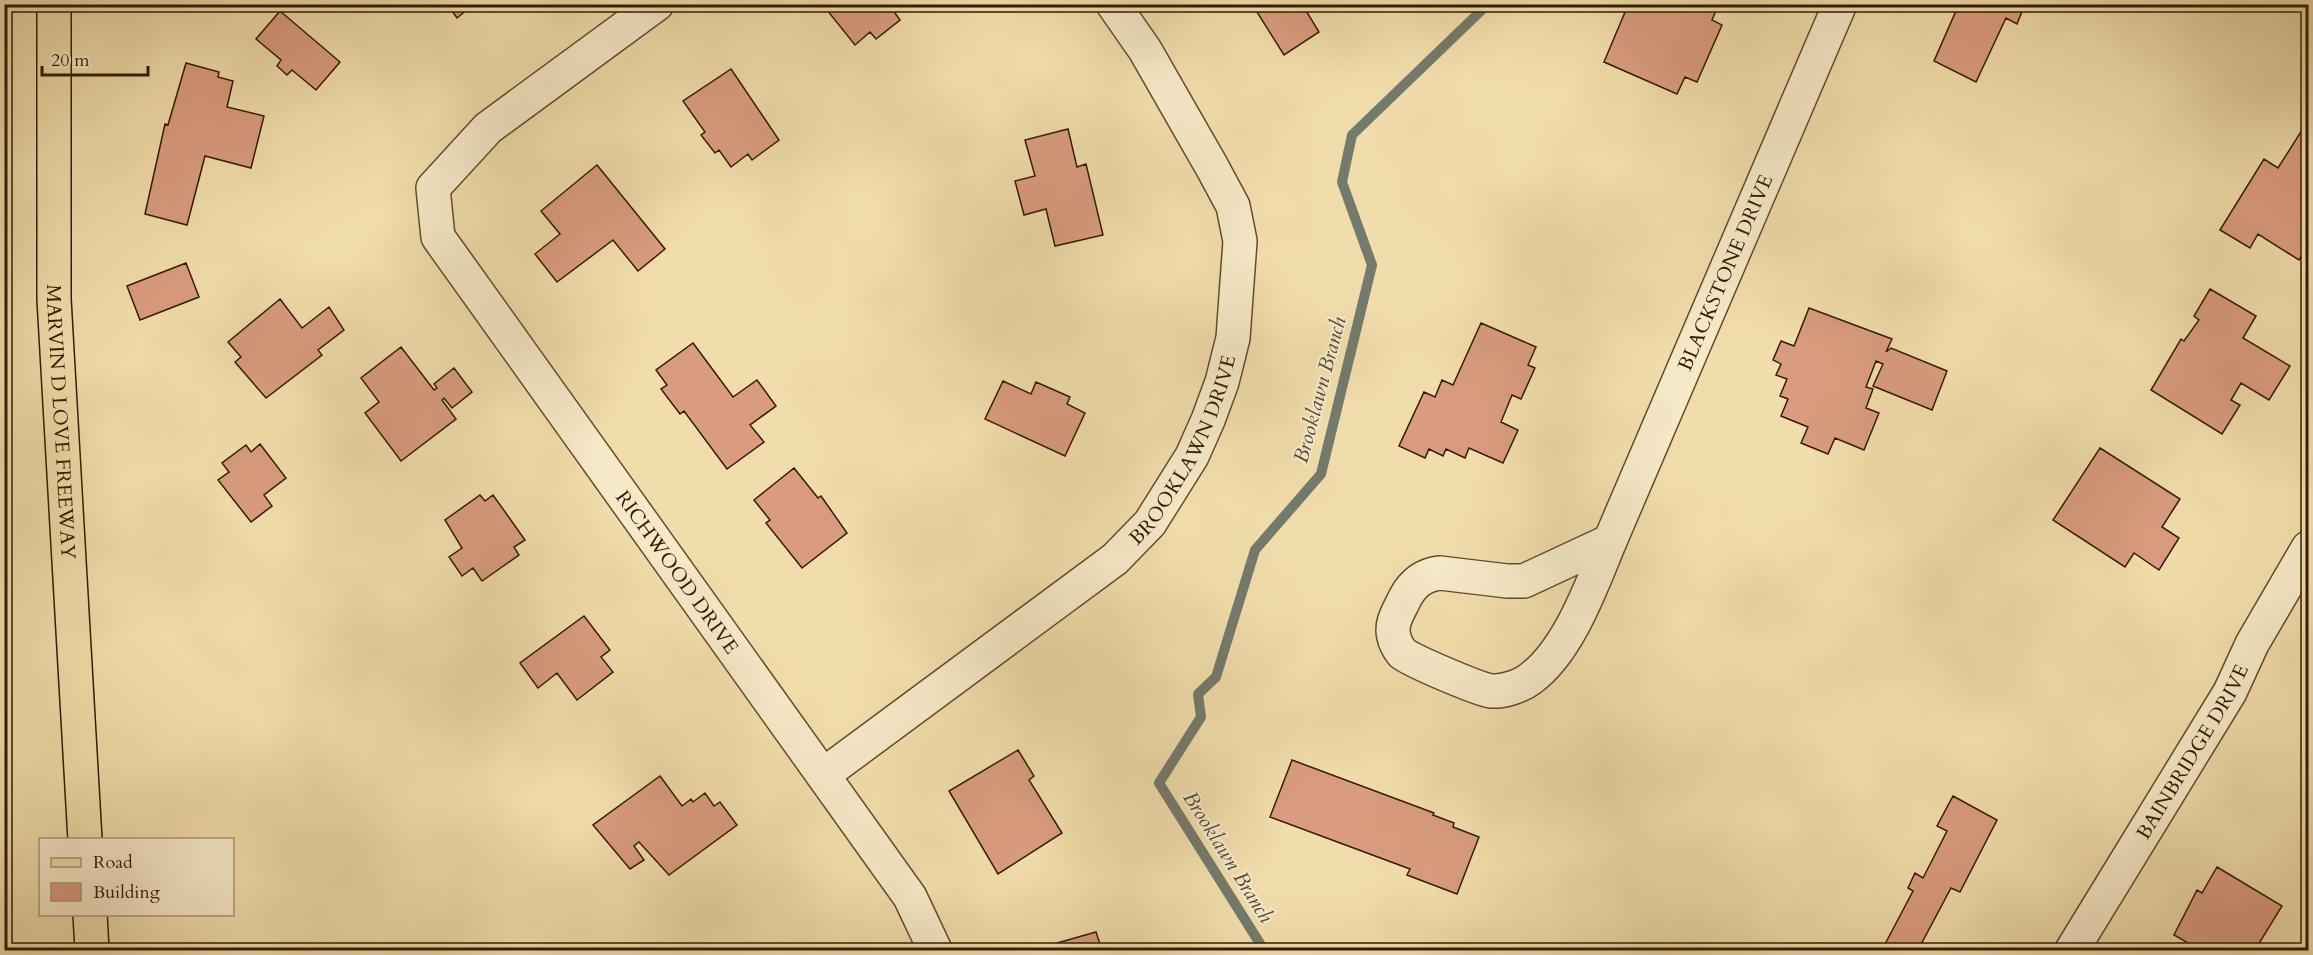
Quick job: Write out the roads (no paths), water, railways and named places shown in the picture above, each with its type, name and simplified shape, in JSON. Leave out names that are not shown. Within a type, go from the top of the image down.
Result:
[{"type":"main road","name":"MARVIN D LOVE FREEWAY","points":[[54,4],[54,299],[86,838]]},
{"type":"main road","points":[[90,916],[92,951]]},
{"type":"street","name":"RICHWOOD DRIVE","points":[[657,4],[488,128],[433,188],[438,237],[910,897],[935,951]]},
{"type":"street","name":"BROOKLAWN DRIVE","points":[[823,776],[1115,559],[1150,523],[1192,456],[1209,420],[1222,382],[1233,338],[1240,241],[1233,206],[1144,50],[1113,4]]},
{"type":"street","name":"BLACKSTONE DRIVE","points":[[1610,541],[1524,581],[1507,582],[1440,573],[1430,574],[1420,579],[1410,589],[1392,626],[1400,651],[1414,661],[1491,691],[1508,689],[1530,679],[1549,660],[1573,626],[1610,541],[1840,4]]},
{"type":"street","name":"BAINBRIDGE DRIVE","points":[[2072,951],[2230,692],[2252,644],[2308,548]]},
{"type":"waterway","name":"Brooklawn Branch","points":[[1264,950],[1159,783],[1201,717],[1198,694],[1216,677],[1255,550],[1321,474],[1372,265],[1342,182],[1352,135],[1488,4]]}]
